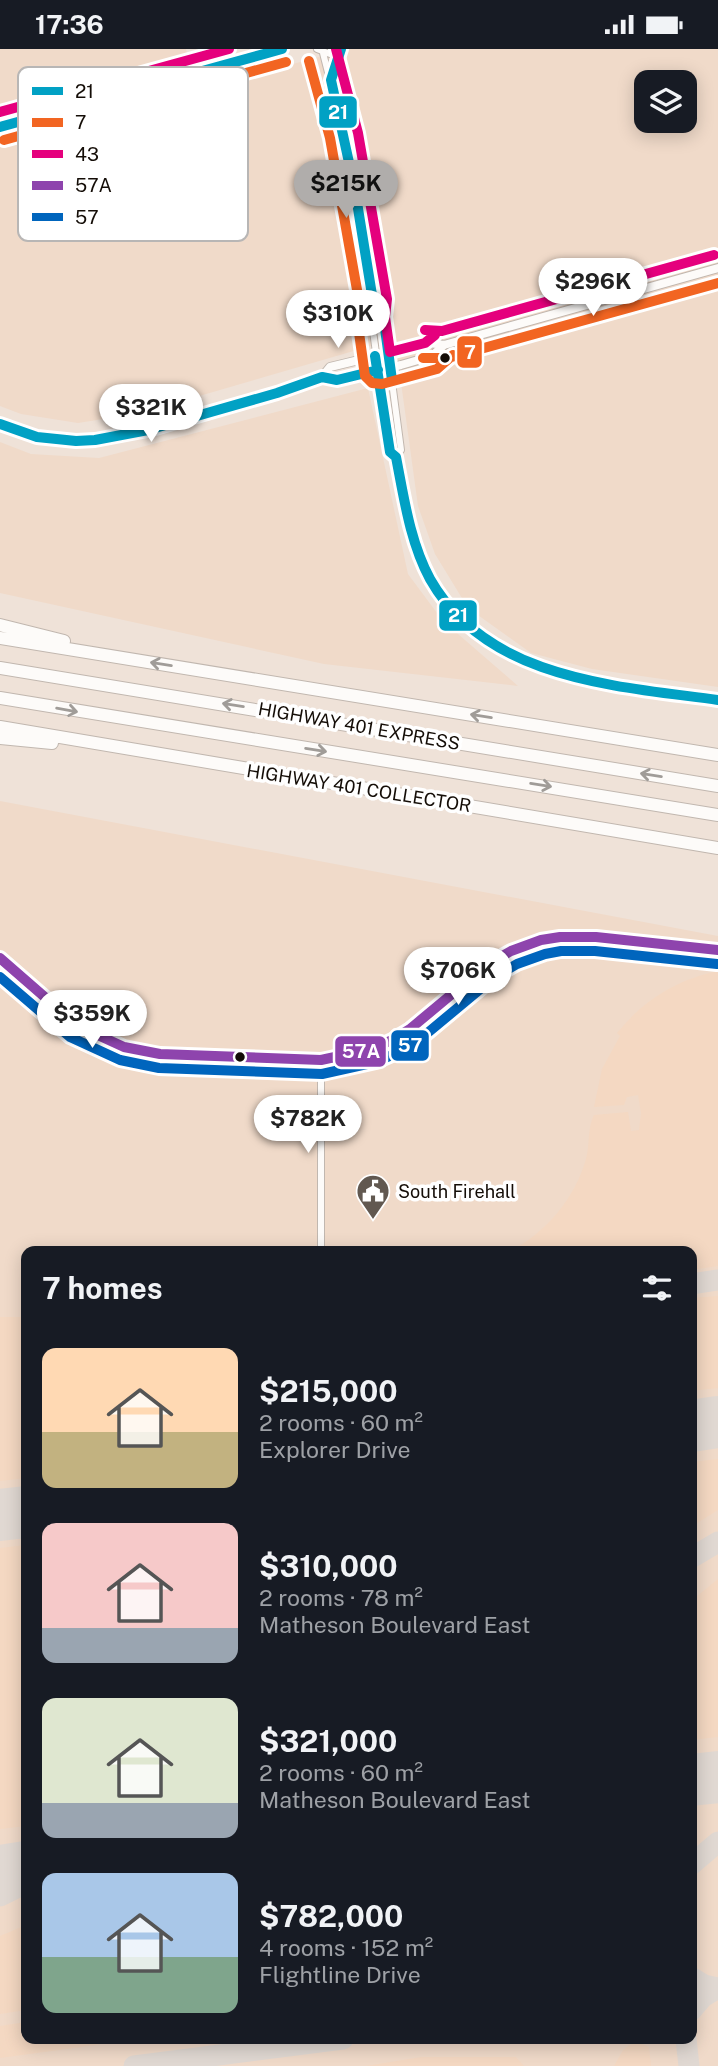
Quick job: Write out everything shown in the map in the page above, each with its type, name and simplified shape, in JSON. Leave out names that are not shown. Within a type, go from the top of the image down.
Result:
[{"type":"highway","points":[[0,625],[125,658]]},
{"type":"highway","points":[[0,638],[718,755]]},
{"type":"highway","name":"HIGHWAY 401 EXPRESS","points":[[0,667],[718,786]]},
{"type":"highway","name":"HIGHWAY 401 EXPRESS","points":[[0,698],[718,815]]},
{"type":"highway","name":"HIGHWAY 401 COLLECTOR","points":[[0,727],[718,849]]},
{"type":"highway","points":[[0,738],[129,750]]},
{"type":"street","points":[[217,67],[282,49]]},
{"type":"street","points":[[341,49],[333,53],[320,51],[331,80],[353,179],[373,301],[371,317],[375,356],[390,451],[396,457],[413,537],[438,593],[478,634],[519,659],[546,670],[718,699]]},
{"type":"street","points":[[331,80],[341,49]]},
{"type":"street","points":[[0,127],[18,122]]},
{"type":"street","points":[[322,377],[330,367],[429,343],[444,345],[718,268]]},
{"type":"street","points":[[373,301],[383,314],[401,450],[396,457]]},
{"type":"street","points":[[0,423],[17,432],[37,437],[95,440],[196,417],[322,377],[337,380],[432,356],[444,345]]},
{"type":"street","points":[[0,958],[78,1026],[124,1047],[160,1053],[321,1060],[372,1049],[392,1040],[410,1029],[488,964],[511,951],[541,940],[596,937],[718,950]]},
{"type":"street","points":[[321,1060],[321,1246]]},
{"type":"shaded area","points":[[0,49],[186,49],[189,61],[165,67],[18,67],[18,104],[0,109]]},
{"type":"shaded area","points":[[349,49],[718,49],[718,687],[592,669],[531,653],[468,608],[435,554],[418,506],[395,339],[141,413],[78,423],[21,414],[0,406],[0,142],[18,137],[18,241],[248,241],[248,76]]},
{"type":"shaded area","points":[[368,388],[408,574],[443,621],[518,686],[324,664],[0,593],[0,442],[31,454],[99,458]]},
{"type":"shaded area","points":[[0,801],[718,936],[718,2066],[0,2066]]},
{"type":"shaded area","points":[[718,971],[718,1266],[697,1269],[697,1246],[518,1246],[536,1235],[567,1201],[586,1159],[594,1115],[628,1112],[631,1131],[639,1130],[641,1113],[638,1095],[627,1097],[624,1105],[594,1107],[602,1069],[620,1036],[617,1033],[650,1001],[675,986]]},
{"type":"shaded area","points":[[718,1296],[718,1388],[697,1390],[697,1298]]},
{"type":"shaded area","points":[[0,1317],[21,1317],[21,1479],[0,1481]]},
{"type":"shaded area","points":[[718,1459],[718,1510],[697,1523],[697,1461]]},
{"type":"shaded area","points":[[21,1546],[21,1827],[0,1829],[0,1548]]},
{"type":"shaded area","points":[[718,1579],[718,1737],[697,1739],[697,1596]]},
{"type":"shaded area","points":[[21,1927],[21,2011],[0,2014],[0,1936]]},
{"type":"shaded area","points":[[21,2023],[21,2044],[100,2044],[0,2058],[0,2026]]},
{"type":"shaded area","points":[[631,2044],[649,2047],[651,2066],[614,2066],[623,2050]]},
{"type":"shaded area","points":[[421,2057],[516,2057],[524,2066],[366,2066]]},
{"type":"taxiway","points":[[697,1283],[718,1280]]},
{"type":"taxiway","points":[[710,1423],[718,1424]]},
{"type":"taxiway","points":[[697,1554],[718,1542]]},
{"type":"taxiway","points":[[697,1784],[718,1783]]},
{"type":"taxiway","points":[[697,1860],[718,1842]]},
{"type":"taxiway","points":[[0,1896],[21,1886]]},
{"type":"taxiway","points":[[697,1981],[718,1988],[697,2004]]},
{"type":"taxiway","points":[[134,2066],[304,2044]]},
{"type":"taxiway","points":[[687,2044],[689,2066]]},
{"type":"runway","points":[[697,1425],[718,1422]]},
{"type":"runway","points":[[0,1515],[21,1513]]},
{"type":"runway","points":[[697,1779],[718,1777]]},
{"type":"runway","points":[[0,1871],[21,1868]]},
{"type":"transit line","name":"43","points":[[164,67],[229,49]]},
{"type":"transit line","name":"21","points":[[217,67],[282,49]]},
{"type":"transit line","name":"43","points":[[336,49],[358,133],[387,299],[385,317],[390,352],[425,343],[435,335]]},
{"type":"transit line","name":"21","points":[[341,49],[331,80],[355,190],[373,301],[383,314],[392,380]]},
{"type":"transit line","name":"7","points":[[309,61],[330,138],[359,301],[357,318],[365,376],[372,383],[382,384],[437,369],[453,355]]},
{"type":"transit line","name":"7","points":[[248,73],[286,62]]},
{"type":"transit line","name":"43","points":[[0,112],[18,107]]},
{"type":"transit line","name":"21","points":[[0,127],[18,122]]},
{"type":"transit line","name":"7","points":[[4,140],[18,136]]},
{"type":"transit line","name":"43","points":[[425,330],[442,331],[714,255]]},
{"type":"transit line","name":"7","points":[[423,358],[448,358],[718,283]]},
{"type":"transit line","name":"21","points":[[375,356],[390,452],[396,457],[413,535],[430,579],[455,613],[485,639],[520,658],[558,672],[598,682],[718,700]]},
{"type":"transit line","name":"21","points":[[0,424],[37,437],[95,440],[148,430],[277,393],[322,377],[337,380],[378,370]]},
{"type":"transit line","name":"57A","points":[[0,958],[78,1026],[124,1047],[160,1054],[321,1060],[372,1049],[392,1040],[410,1029],[488,964],[511,951],[541,940],[596,937],[718,950]]},
{"type":"transit line","name":"57","points":[[0,977],[70,1037],[120,1060],[159,1068],[322,1074],[376,1062],[399,1052],[419,1040],[496,976],[517,964],[545,954],[595,951],[717,964]]},
{"type":"place","name":"South Firehall","points":[[373,1221]]}]
